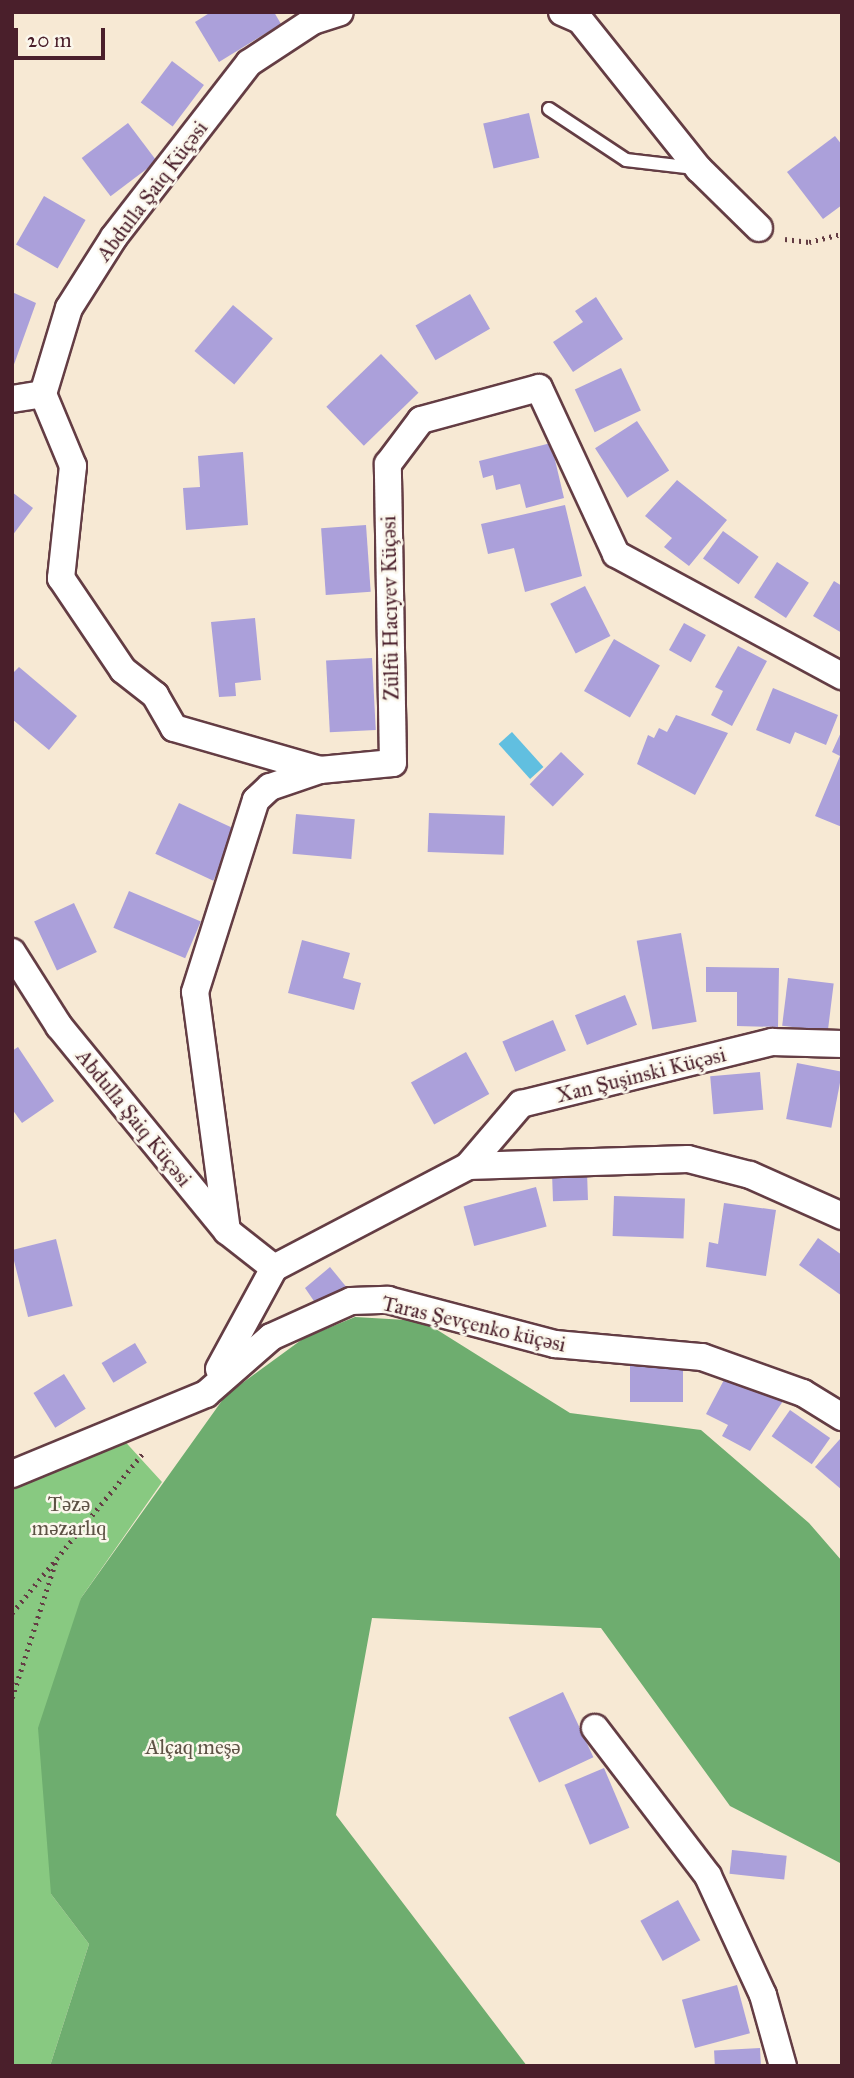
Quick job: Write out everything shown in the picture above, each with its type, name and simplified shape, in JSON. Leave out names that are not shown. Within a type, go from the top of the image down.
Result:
[{"type":"street","name":"Abdulla Şaiq Küçəsi","points":[[43,394],[69,308],[114,237],[249,63],[313,21],[340,12]]},
{"type":"street","points":[[562,12],[580,20],[699,169],[759,228]]},
{"type":"street","name":"Zülfü Hacıyev Küçəsi","points":[[43,394],[73,466],[61,578],[123,670],[155,695],[174,728],[320,770],[393,763],[387,464],[421,420],[539,388],[616,554],[842,676]]},
{"type":"street","points":[[12,399],[43,394]]},
{"type":"street","points":[[226,1231],[195,992],[257,800],[270,787],[320,770]]},
{"type":"street","name":"Abdulla Şaiq Küçəsi","points":[[12,952],[59,1026],[226,1231],[274,1268]]},
{"type":"street","name":"Xan Şuşinski Küçəsi","points":[[274,1268],[468,1166],[521,1104],[772,1042],[842,1044]]},
{"type":"street","name":"Xan Şuşinski Küçəsi","points":[[468,1166],[688,1159],[750,1175],[842,1216]]},
{"type":"street","points":[[12,1474],[206,1394],[274,1268]]},
{"type":"street","name":"Taras Şevçenko küçəsi","points":[[206,1394],[246,1354],[311,1314],[351,1301],[388,1300],[555,1344],[702,1357],[791,1388],[842,1417]]},
{"type":"street","points":[[595,1728],[708,1876],[763,1995],[783,2066]]},
{"type":"lane","points":[[549,109],[626,160],[699,169]]},
{"type":"path","points":[[759,228],[792,243],[842,234]]},
{"type":"path","points":[[12,1613],[152,1441]]},
{"type":"path","points":[[12,1698],[57,1556]]},
{"type":"green space","name":"Alçaq meşə","points":[[355,1317],[423,1321],[570,1413],[701,1430],[809,1523],[842,1561],[842,1864],[730,1806],[601,1628],[372,1618],[336,1815],[527,2066],[50,2066],[89,1944],[51,1894],[38,1728],[81,1598],[226,1395],[304,1338]]},
{"type":"green space","name":"Təzə məzarlıq","points":[[109,1424],[162,1482],[81,1598],[51,1894],[89,1944],[50,2066],[12,2066],[12,1482]]},
{"type":"water","points":[[512,732],[543,767],[530,779],[499,744]]},
{"type":"building","points":[[211,12],[274,12],[281,24],[219,62],[195,22]]},
{"type":"building","points":[[172,61],[204,85],[173,127],[141,103]]},
{"type":"building","points":[[529,113],[539,158],[494,168],[483,124]]},
{"type":"building","points":[[128,123],[157,161],[111,196],[82,158]]},
{"type":"building","points":[[835,136],[842,145],[842,205],[823,219],[787,172]]},
{"type":"building","points":[[44,196],[86,220],[58,268],[16,244]]},
{"type":"building","points":[[12,292],[36,303],[12,370]]},
{"type":"building","points":[[470,294],[490,329],[435,360],[415,326]]},
{"type":"building","points":[[596,297],[623,339],[573,372],[553,342],[583,322],[575,311]]},
{"type":"building","points":[[233,305],[273,338],[234,384],[194,351]]},
{"type":"building","points":[[381,354],[419,393],[364,446],[326,407]]},
{"type":"building","points":[[621,368],[641,411],[595,432],[575,390]]},
{"type":"building","points":[[637,421],[669,470],[627,498],[595,448]]},
{"type":"building","points":[[551,443],[564,498],[526,508],[520,484],[496,490],[493,475],[483,478],[479,461]]},
{"type":"building","points":[[243,452],[248,525],[186,530],[183,488],[200,487],[198,456]]},
{"type":"building","points":[[677,480],[727,520],[689,566],[664,547],[672,538],[645,516]]},
{"type":"building","points":[[12,492],[33,508],[12,536]]},
{"type":"building","points":[[565,505],[582,576],[525,592],[514,548],[488,554],[481,524]]},
{"type":"building","points":[[366,525],[371,592],[326,595],[321,528]]},
{"type":"building","points":[[723,531],[759,557],[739,584],[703,559]]},
{"type":"building","points":[[777,562],[809,583],[786,618],[754,597]]},
{"type":"building","points":[[834,581],[842,586],[842,633],[813,616]]},
{"type":"building","points":[[585,586],[610,636],[576,654],[550,604]]},
{"type":"building","points":[[255,618],[261,680],[235,683],[236,696],[219,697],[211,622]]},
{"type":"building","points":[[684,623],[706,635],[691,662],[669,650]]},
{"type":"building","points":[[614,639],[660,666],[630,717],[584,691]]},
{"type":"building","points":[[738,646],[767,661],[732,726],[711,715],[723,691],[715,687]]},
{"type":"building","points":[[372,658],[376,730],[330,732],[326,660]]},
{"type":"building","points":[[19,667],[77,716],[49,750],[12,719],[12,674]]},
{"type":"building","points":[[773,688],[838,715],[826,745],[795,732],[790,744],[756,730]]},
{"type":"building","points":[[676,715],[728,733],[695,795],[637,764],[648,735],[654,738],[659,728],[667,732]]},
{"type":"building","points":[[842,730],[842,827],[815,816],[840,756],[832,752]]},
{"type":"building","points":[[561,752],[584,774],[553,807],[530,784]]},
{"type":"building","points":[[179,803],[237,830],[213,881],[155,854]]},
{"type":"building","points":[[429,813],[505,816],[504,855],[428,852]]},
{"type":"building","points":[[296,814],[355,819],[351,859],[293,854]]},
{"type":"building","points":[[129,891],[201,921],[185,958],[113,928]]},
{"type":"building","points":[[74,903],[97,952],[57,971],[34,922]]},
{"type":"building","points":[[681,933],[697,1022],[652,1029],[637,941]]},
{"type":"building","points":[[302,940],[350,953],[343,978],[361,983],[354,1010],[288,993]]},
{"type":"building","points":[[706,967],[779,968],[778,1027],[737,1026],[737,992],[706,992]]},
{"type":"building","points":[[788,978],[834,984],[828,1031],[782,1026]]},
{"type":"building","points":[[625,995],[637,1025],[587,1045],[575,1015]]},
{"type":"building","points":[[553,1020],[566,1050],[515,1072],[502,1041]]},
{"type":"building","points":[[18,1047],[54,1101],[22,1123],[12,1109],[12,1051]]},
{"type":"building","points":[[466,1052],[489,1094],[434,1125],[411,1083]]},
{"type":"building","points":[[797,1063],[842,1072],[831,1128],[786,1119]]},
{"type":"building","points":[[760,1072],[763,1110],[714,1114],[710,1076]]},
{"type":"building","points":[[587,1172],[588,1200],[553,1201],[552,1173]]},
{"type":"building","points":[[536,1187],[547,1227],[474,1246],[464,1206]]},
{"type":"building","points":[[614,1196],[685,1198],[684,1238],[613,1236]]},
{"type":"building","points":[[724,1203],[776,1210],[766,1276],[706,1267],[709,1242],[718,1244]]},
{"type":"building","points":[[818,1238],[842,1255],[842,1296],[799,1265]]},
{"type":"building","points":[[56,1239],[73,1306],[28,1317],[12,1250]]},
{"type":"building","points":[[330,1267],[348,1289],[316,1304],[305,1288]]},
{"type":"building","points":[[135,1343],[147,1363],[113,1383],[102,1363]]},
{"type":"building","points":[[630,1364],[683,1364],[683,1402],[630,1402]]},
{"type":"building","points":[[64,1374],[86,1409],[55,1428],[33,1393]]},
{"type":"building","points":[[725,1378],[783,1401],[750,1451],[722,1436],[728,1425],[706,1414]]},
{"type":"building","points":[[790,1410],[830,1438],[812,1464],[772,1436]]},
{"type":"building","points":[[840,1439],[842,1440],[842,1490],[815,1467]]},
{"type":"building","points":[[563,1692],[593,1757],[539,1783],[509,1717]]},
{"type":"building","points":[[604,1768],[629,1828],[590,1845],[564,1785]]},
{"type":"building","points":[[732,1850],[787,1856],[784,1880],[729,1874]]},
{"type":"building","points":[[678,1900],[700,1940],[663,1961],[640,1921]]},
{"type":"building","points":[[737,1985],[750,2033],[695,2048],[682,2000]]},
{"type":"building","points":[[760,2048],[761,2066],[715,2066],[714,2050]]}]
